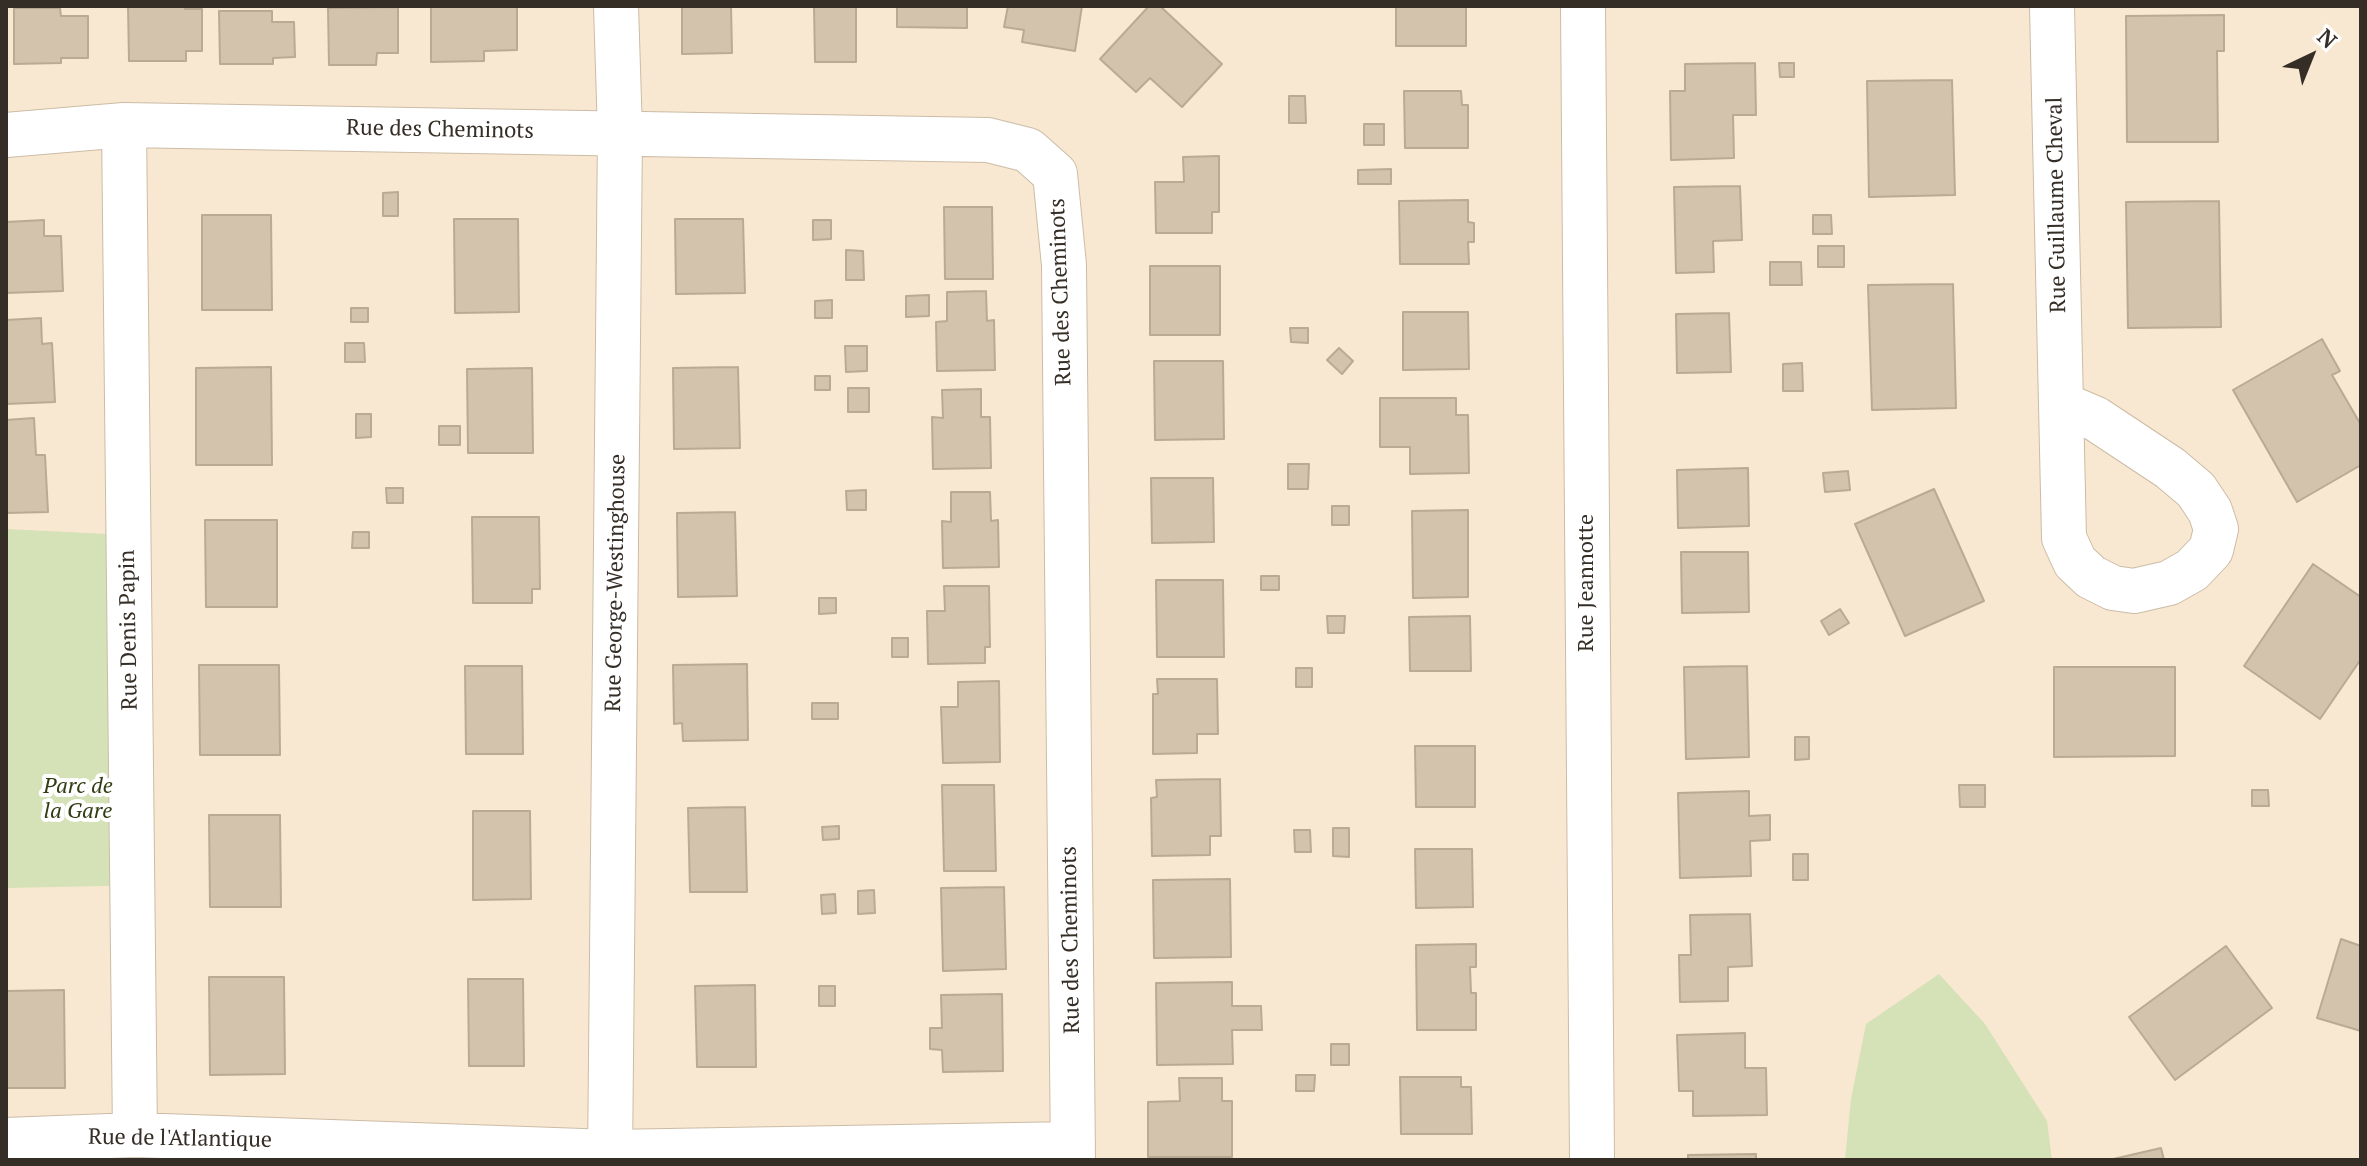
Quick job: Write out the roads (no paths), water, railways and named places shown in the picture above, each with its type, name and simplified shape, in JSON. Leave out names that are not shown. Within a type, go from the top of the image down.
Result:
[{"type":"street","name":"Rue George-Westinghouse","points":[[610,1156],[620,132],[616,6]]},
{"type":"street","name":"Rue Jeannotte","points":[[1583,6],[1592,1160]]},
{"type":"street","name":"Rue Guillaume Cheval","points":[[2052,6],[2061,404]]},
{"type":"street","name":"Rue des Cheminots","points":[[6,135],[124,125],[988,140],[1028,150],[1055,174],[1064,265],[1073,1152]]},
{"type":"street","name":"Rue Denis Papin","points":[[124,125],[135,1135]]},
{"type":"street","name":"Rue de l'Atlantique","points":[[6,1140],[135,1135],[610,1156],[1073,1152]]},
{"type":"park label","name":"Parc de la Gare","points":[[78,800]]}]
